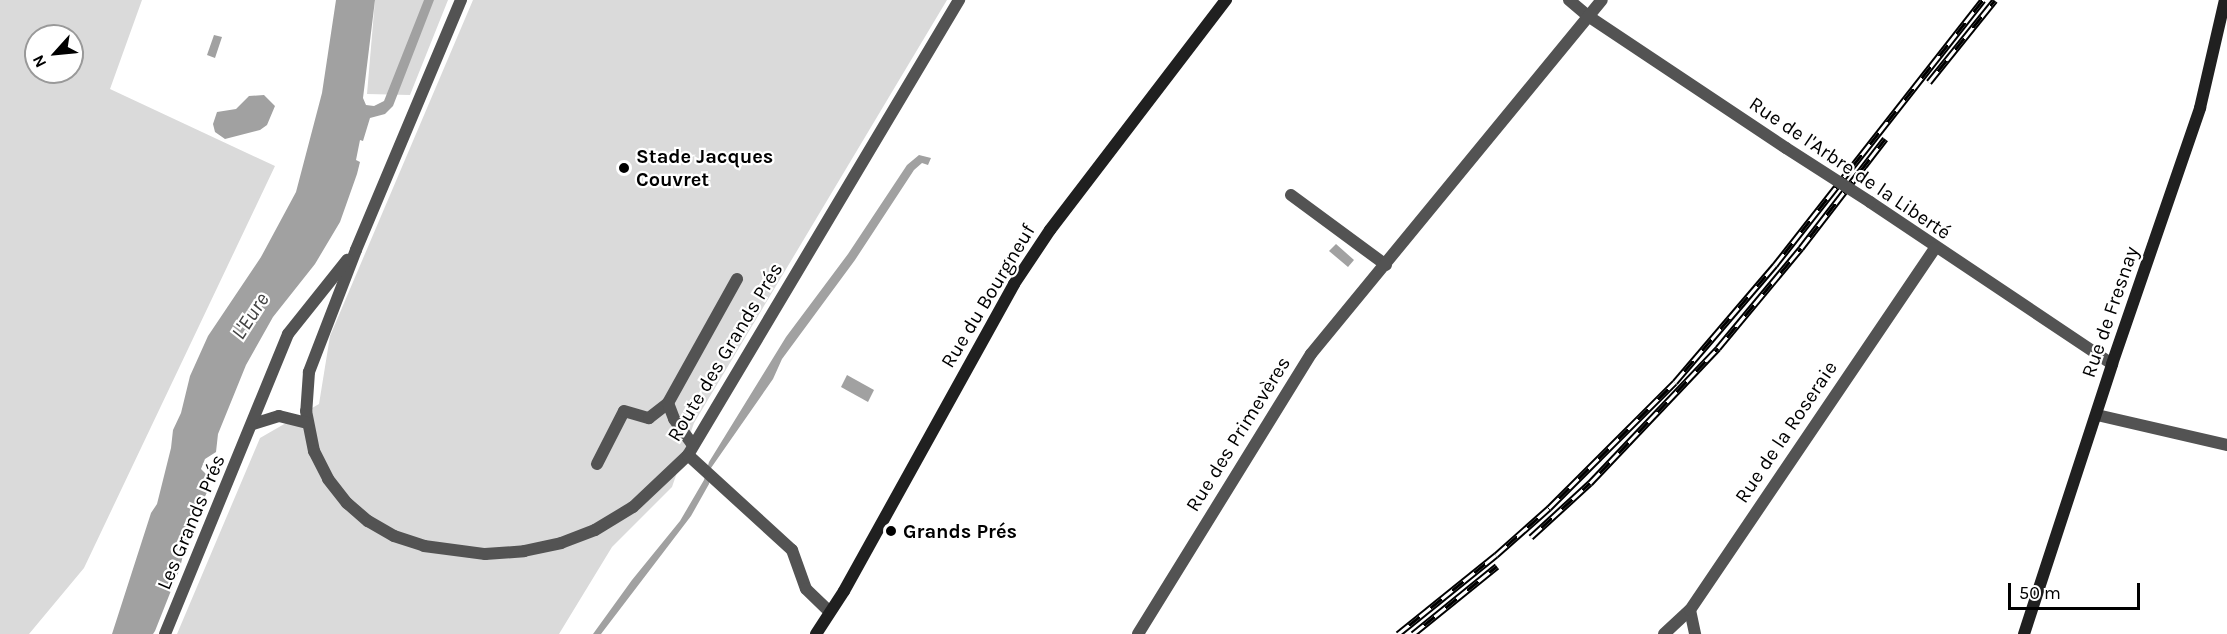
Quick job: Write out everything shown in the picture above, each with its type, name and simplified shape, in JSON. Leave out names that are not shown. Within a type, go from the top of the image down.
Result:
[{"type":"main road","name":"Rue du Bourgneuf","points":[[816,634],[1014,284],[1068,205],[1226,0]]},
{"type":"main road","name":"Rue de Fresnay","points":[[2024,634],[2112,364],[2200,108],[2224,0]]},
{"type":"street","name":"Route des Grands Prés","points":[[461,0],[356,250],[309,372],[308,423],[314,451],[328,479],[347,502],[369,521],[394,536],[424,546],[485,554],[524,551],[561,543],[595,530],[633,507],[690,450],[959,0]]},
{"type":"street","name":"Rue de l'Arbre de la Liberté","points":[[1569,0],[1588,16],[2112,364]]},
{"type":"street","name":"Rue des Primevères","points":[[1138,634],[1311,354],[1602,0]]},
{"type":"street","points":[[1291,195],[1386,265]]},
{"type":"street","name":"Rue de la Roseraie","points":[[1664,634],[1690,610],[1935,248]]},
{"type":"street","name":"Les Grands Prés","points":[[165,634],[288,334],[356,250]]},
{"type":"street","points":[[597,464],[624,411],[650,418],[668,403],[737,279]]},
{"type":"street","points":[[668,403],[690,450],[708,474],[792,550],[806,589],[830,612]]},
{"type":"street","points":[[2097,415],[2227,445]]},
{"type":"street","points":[[253,424],[279,416],[308,423]]},
{"type":"street","points":[[1690,610],[1695,634]]},
{"type":"shaded area","points":[[0,0],[142,0],[110,89],[275,166],[84,568],[29,634],[0,634]]},
{"type":"shaded area","points":[[375,0],[448,0],[410,95],[367,94]]},
{"type":"shaded area","name":"Stade Jacques Couvret","points":[[473,0],[947,0],[694,423],[672,487],[612,547],[559,634],[177,634],[260,438],[319,404],[330,336]]},
{"type":"water","name":"L'Eure","points":[[336,0],[375,0],[363,98],[366,105],[374,106],[384,101],[424,0],[434,0],[393,106],[385,114],[370,118],[363,141],[360,140],[356,160],[360,162],[340,222],[315,264],[273,317],[246,365],[218,434],[216,452],[205,459],[201,469],[208,476],[208,490],[202,503],[194,507],[180,568],[155,631],[153,634],[112,634],[151,513],[157,504],[171,448],[173,430],[181,413],[190,376],[208,336],[261,257],[296,192],[322,93]]},
{"type":"water","points":[[214,35],[222,37],[215,58],[207,55]]},
{"type":"water","points":[[264,95],[275,106],[267,125],[260,130],[225,139],[215,132],[213,124],[217,112],[236,109],[249,96]]},
{"type":"water","points":[[919,155],[931,158],[928,165],[922,163],[914,170],[855,260],[782,359],[773,379],[711,468],[709,484],[691,516],[601,634],[593,634],[632,580],[680,521],[704,480],[709,462],[786,337],[848,254],[907,165]]},
{"type":"water","points":[[1336,244],[1354,260],[1348,267],[1329,251]]},
{"type":"water","points":[[847,375],[874,390],[868,402],[841,387]]},
{"type":"railway","points":[[1398,634],[1496,555],[1549,508],[1675,382],[1775,265],[1983,0]]},
{"type":"railway","points":[[1929,82],[1995,0]]},
{"type":"railway","points":[[1531,537],[1590,483],[1718,348],[1801,248],[1885,139]]},
{"type":"railway","points":[[1413,634],[1497,566]]},
{"type":"place","name":"Stade Jacques Couvret","points":[[624,168]]},
{"type":"place","name":"Grands Prés","points":[[891,531]]}]
